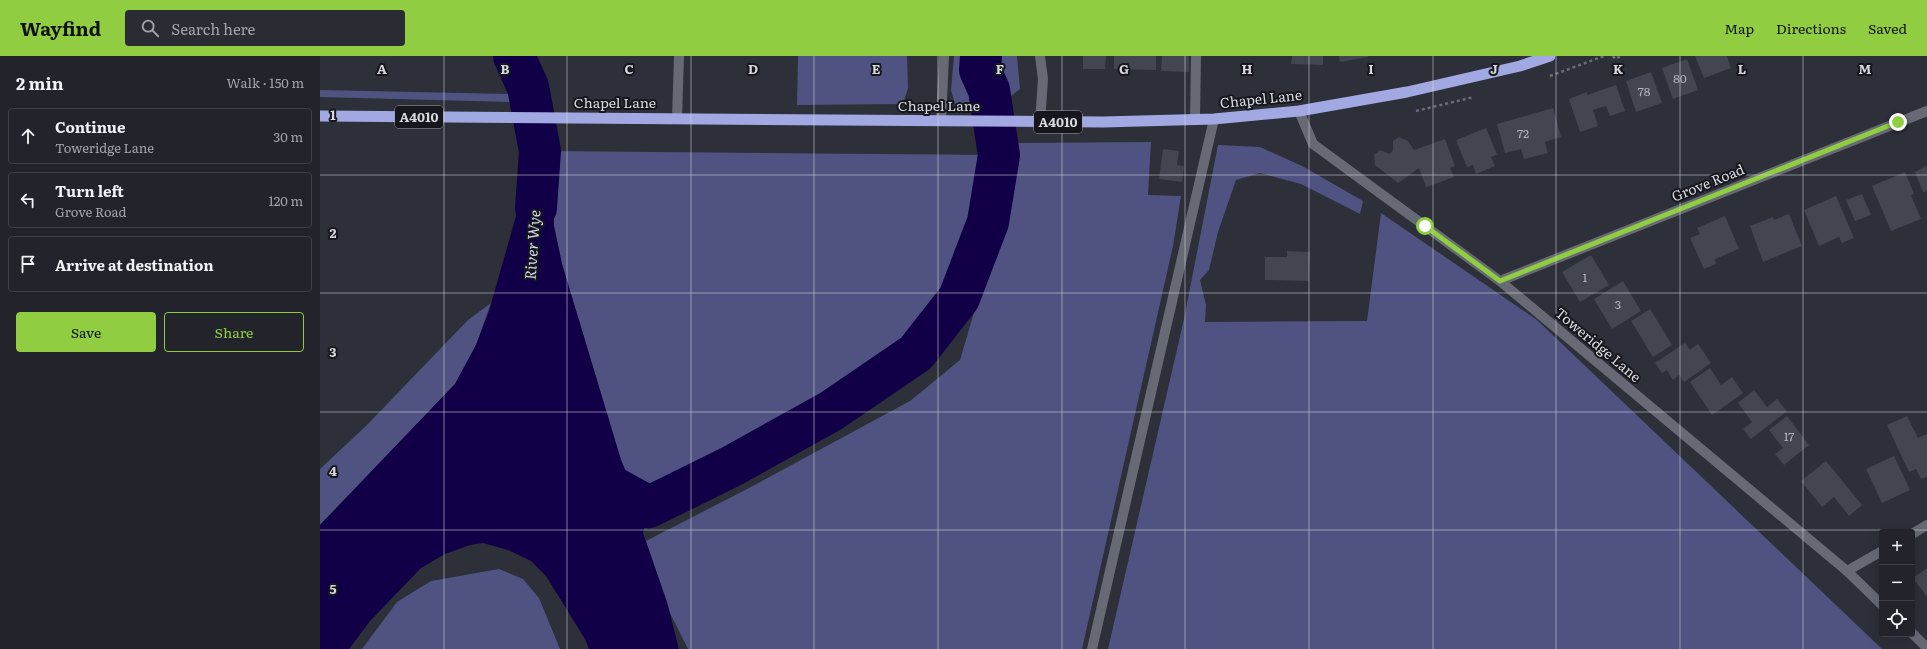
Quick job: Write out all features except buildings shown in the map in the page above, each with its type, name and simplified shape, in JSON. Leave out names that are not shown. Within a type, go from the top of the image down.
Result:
[{"type":"highway","name":"Chapel Lane","points":[[320,116],[1040,122],[1214,119],[1299,110],[1407,92],[1520,66],[1550,56]]},
{"type":"street","points":[[677,118],[679,56]]},
{"type":"street","points":[[941,121],[944,56]]},
{"type":"street","points":[[1040,56],[1043,80],[1040,122]]},
{"type":"street","points":[[1195,119],[1196,56]]},
{"type":"street","name":"Toweridge Lane","points":[[1299,110],[1313,144],[1500,281],[1847,571],[1879,602]]},
{"type":"street","name":"Grove Road","points":[[1500,281],[1927,111]]},
{"type":"street","points":[[1092,649],[1214,119]]},
{"type":"street","points":[[1915,532],[1927,525]]},
{"type":"street","points":[[1847,571],[1879,553]]},
{"type":"street","points":[[1915,636],[1927,648]]},
{"type":"path","points":[[1613,56],[1615,59],[1621,56]]},
{"type":"shaded area","points":[[798,56],[907,56],[908,88],[903,104],[797,105]]},
{"type":"shaded area","points":[[954,56],[1017,56],[1020,89],[1002,103],[955,104],[951,90]]},
{"type":"shaded area","points":[[320,90],[511,94],[514,102],[320,97]]},
{"type":"shaded area","points":[[1151,142],[1148,195],[1181,196],[1173,246],[1082,649],[688,649],[670,613],[646,541],[749,488],[910,401],[960,360],[991,255],[998,211],[1003,162],[1003,143]]},
{"type":"shaded area","points":[[1218,145],[1260,147],[1302,166],[1363,201],[1360,214],[1301,184],[1260,173],[1236,180],[1218,232],[1209,270],[1200,280],[1206,305],[1205,322],[1367,321],[1381,213],[1537,320],[1882,649],[1108,649],[1184,319]]},
{"type":"shaded area","points":[[550,151],[999,155],[988,222],[959,298],[916,353],[831,411],[732,466],[649,507],[635,493],[621,460],[562,264],[554,226]]},
{"type":"shaded area","points":[[491,303],[476,345],[455,384],[320,525],[320,469],[366,426],[468,320]]},
{"type":"shaded area","points":[[499,569],[523,579],[539,598],[560,649],[362,649],[397,602],[431,581]]},
{"type":"water","points":[[528,151],[550,151],[554,226],[562,264],[621,460],[635,493],[649,507],[643,533],[667,602],[679,649],[589,649],[585,639],[546,576],[531,561],[508,550],[483,543],[470,545],[445,554],[421,568],[370,621],[349,649],[320,649],[320,525],[455,384],[476,345],[489,311],[518,209]]},
{"type":"waterway","name":"River Wye","points":[[514,56],[528,87],[540,151],[536,208]]},
{"type":"waterway","points":[[598,479],[649,507],[732,466],[831,411],[916,353],[959,298],[988,222],[999,155],[989,90],[980,70],[981,56]]},
{"type":"route","points":[[1425,226],[1500,281],[1898,122]]}]
